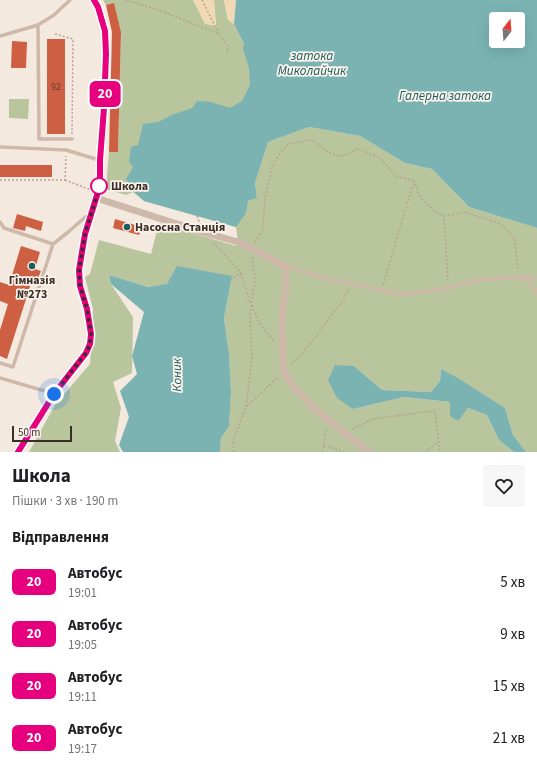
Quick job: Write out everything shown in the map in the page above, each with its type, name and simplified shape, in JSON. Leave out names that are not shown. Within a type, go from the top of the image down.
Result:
[{"type":"street","points":[[18,452],[54,394],[86,353],[90,344],[91,334],[87,309],[80,286],[79,270],[85,234],[96,198],[100,176],[106,54],[105,31],[98,7],[94,0]]},
{"type":"street","points":[[96,198],[238,242],[284,266],[286,289],[283,313],[284,372],[294,387],[316,410],[369,452]]},
{"type":"lane","points":[[0,36],[38,25],[54,15],[70,0]]},
{"type":"lane","points":[[38,25],[39,139],[72,139]]},
{"type":"lane","points":[[0,147],[66,150],[100,160]]},
{"type":"lane","points":[[0,363],[13,367],[53,244],[91,212]]},
{"type":"lane","points":[[0,222],[4,228],[53,244]]},
{"type":"lane","points":[[284,266],[327,279],[400,294],[439,290],[479,280],[537,277]]},
{"type":"lane","points":[[519,277],[529,281],[537,293]]},
{"type":"lane","points":[[0,378],[54,394]]},
{"type":"path","points":[[126,0],[164,12],[219,34]]},
{"type":"path","points":[[202,0],[219,34],[228,46],[227,53]]},
{"type":"path","points":[[55,34],[73,38],[72,139]]},
{"type":"path","points":[[234,452],[233,441],[246,407],[252,358],[250,316],[255,281],[251,248],[264,230],[265,197],[272,168],[278,156],[288,144],[312,140],[337,156],[350,154],[357,148],[380,158],[396,176],[414,181]]},
{"type":"path","points":[[65,180],[66,150]]},
{"type":"path","points":[[0,180],[65,180],[91,190]]},
{"type":"path","points":[[414,181],[420,198],[436,212],[444,216],[465,212],[501,224],[515,240],[519,277]]},
{"type":"path","points":[[381,290],[414,181]]},
{"type":"path","points":[[197,216],[202,232]]},
{"type":"path","points":[[444,216],[448,288]]},
{"type":"path","points":[[213,243],[241,273],[251,304],[260,324],[283,352]]},
{"type":"path","points":[[231,280],[241,273]]},
{"type":"path","points":[[246,407],[284,372],[307,348],[344,299],[351,284]]},
{"type":"path","points":[[345,433],[373,419],[424,412],[435,412],[440,452]]},
{"type":"path","points":[[322,452],[327,419]]},
{"type":"path","points":[[425,452],[438,442]]},
{"type":"path","points":[[324,445],[344,452]]},
{"type":"green space","points":[[103,0],[193,0],[216,26],[214,0],[224,0],[228,20],[234,24],[244,44],[263,105],[246,213],[248,201],[257,197],[255,183],[268,142],[309,127],[360,136],[405,163],[432,169],[469,207],[537,228],[537,452],[526,452],[513,435],[505,408],[441,369],[440,381],[431,392],[382,390],[354,366],[353,409],[404,397],[450,402],[457,421],[468,408],[487,415],[499,440],[514,452],[220,452],[221,438],[229,425],[231,392],[229,354],[224,318],[232,276],[148,287],[109,275],[111,284],[133,317],[132,373],[113,382],[121,408],[115,441],[120,452],[29,452],[55,405],[90,364],[93,309],[85,277],[90,274],[99,240],[151,254],[159,223],[236,246],[238,242],[236,227],[144,201],[133,192],[126,195],[106,189],[109,152],[118,152],[121,32],[114,4],[106,5]]},
{"type":"green space","points":[[9,99],[29,99],[28,119],[9,118]]},
{"type":"sand","points":[[193,0],[214,0],[216,26],[205,24]]},
{"type":"sand","points":[[224,0],[236,0],[234,24],[228,20]]},
{"type":"water","points":[[236,0],[537,0],[537,228],[469,207],[432,169],[405,163],[360,136],[309,127],[268,142],[255,183],[257,198],[248,201],[246,213],[236,227],[144,201],[133,191],[126,179],[133,167],[129,162],[131,147],[138,145],[143,124],[158,122],[192,108],[197,101],[211,102],[230,108],[242,101],[250,85],[249,68],[243,49],[244,44],[234,24]]},
{"type":"water","name":"Коник","points":[[177,266],[232,276],[224,318],[229,354],[231,392],[229,426],[221,438],[220,452],[123,452],[119,445],[129,417],[120,391],[137,374],[132,356],[144,312],[111,284],[109,275],[148,287],[167,284]]},
{"type":"water","points":[[335,365],[354,366],[382,390],[431,392],[440,381],[441,369],[505,408],[513,435],[526,452],[514,452],[499,440],[487,415],[468,408],[458,421],[450,416],[450,402],[404,397],[353,409],[337,398],[328,380]]},
{"type":"building","points":[[114,3],[121,32],[118,152],[109,152],[112,32],[106,5]]},
{"type":"building","points":[[47,39],[65,39],[65,134],[47,134]]},
{"type":"building","points":[[12,41],[27,42],[26,68],[11,68]]},
{"type":"building","points":[[0,165],[52,165],[52,177],[0,177]]},
{"type":"building","points":[[17,214],[43,222],[41,231],[26,226],[25,231],[13,228]]},
{"type":"building","name":"Насосна Станція","points":[[115,219],[142,227],[139,235],[113,228]]},
{"type":"building","points":[[21,246],[40,252],[35,269],[41,271],[38,278],[33,277],[7,359],[0,356],[0,330],[8,304],[0,301],[0,282],[9,285]]},
{"type":"bus line","name":"20","points":[[18,452],[54,394],[68,378],[86,353],[90,344],[91,334],[87,309],[80,286],[79,270],[85,234],[98,192],[106,54],[105,31],[98,7],[94,0]]},
{"type":"place","name":"Школа","points":[[99,186]]},
{"type":"place","name":"Насосна Станція","points":[[127,227]]},
{"type":"place","name":"Гімназія №273","points":[[32,266]]},
{"type":"route","points":[[54,394],[68,378],[86,353],[90,344],[91,334],[87,309],[80,286],[79,270],[85,234],[99,186]]},
{"type":"water label","name":"затока Миколайчик","points":[[312,64]]},
{"type":"water label","name":"Галерна затока","points":[[445,96]]}]
